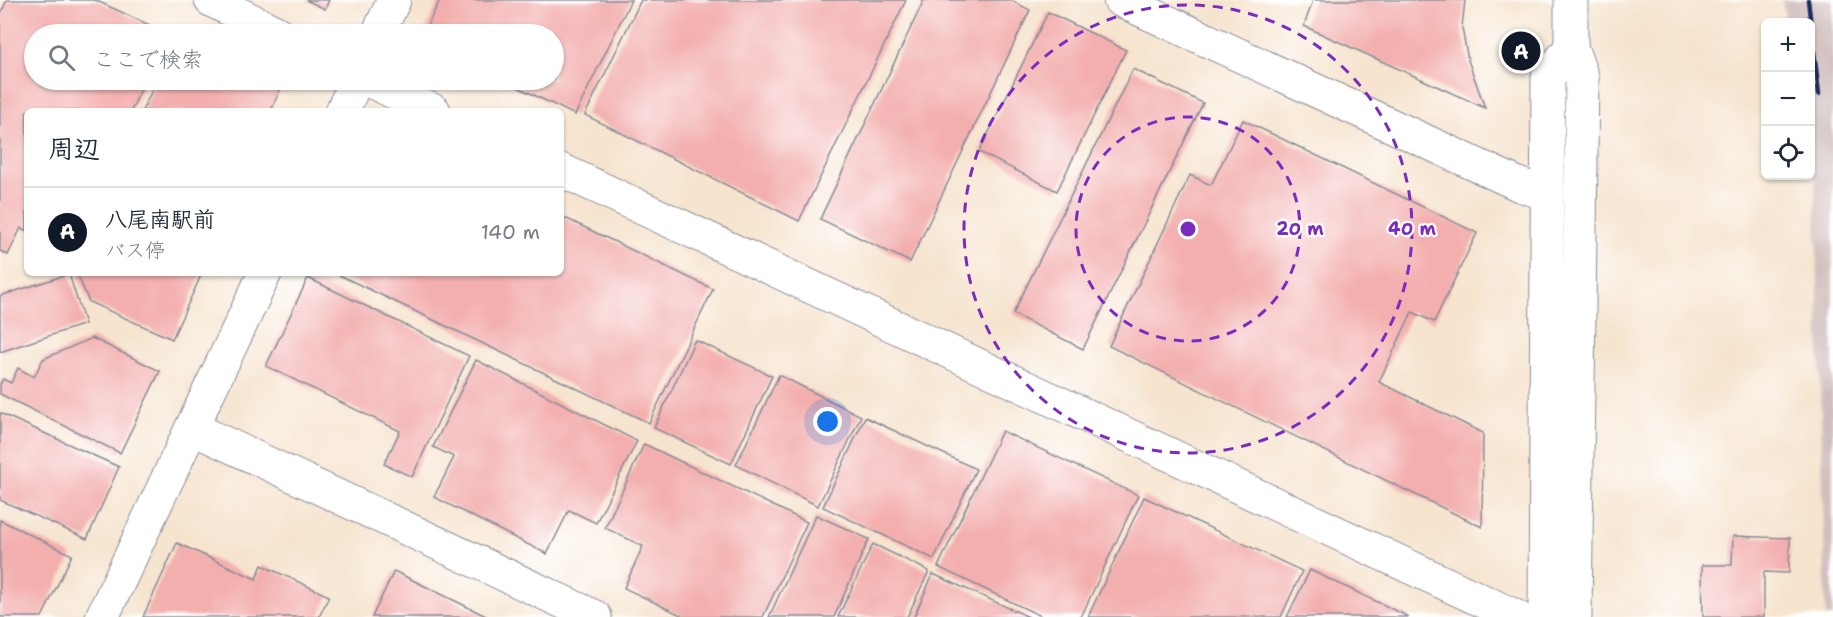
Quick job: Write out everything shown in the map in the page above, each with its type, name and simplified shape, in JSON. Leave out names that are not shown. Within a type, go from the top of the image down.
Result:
[{"type":"street","points":[[211,0],[259,24]]},
{"type":"street","points":[[383,24],[394,0]]},
{"type":"street","points":[[1120,0],[1520,184],[1547,194]]},
{"type":"street","points":[[1571,0],[1571,47],[1582,77],[1575,617],[1543,617],[1548,77],[1571,47]]},
{"type":"street","points":[[343,108],[352,90]]},
{"type":"street","points":[[389,90],[428,108]]},
{"type":"street","points":[[564,171],[1517,617]]},
{"type":"street","points":[[102,617],[264,276]]},
{"type":"street","points":[[192,428],[595,617]]},
{"type":"shaded area","points":[[1782,0],[1833,0],[1833,617],[1826,617],[1815,176],[1815,18],[1785,18]]},
{"type":"building","points":[[7,0],[95,0],[147,24],[24,24],[24,90],[140,90],[132,108],[24,108],[24,230],[21,228],[8,255],[0,251],[0,15]]},
{"type":"building","points":[[306,0],[329,0],[325,9]]},
{"type":"building","points":[[440,0],[631,0],[575,115],[524,90],[564,90],[564,24],[428,24]]},
{"type":"building","points":[[641,0],[906,0],[799,221],[585,115]]},
{"type":"building","points":[[924,0],[1010,0],[1030,10],[910,262],[820,219]]},
{"type":"building","points":[[1313,0],[1465,0],[1462,28],[1468,60],[1485,108],[1304,26]]},
{"type":"building","points":[[1048,12],[1126,50],[1057,191],[979,152]]},
{"type":"building","points":[[1133,69],[1203,103],[1083,349],[1013,314]]},
{"type":"building","points":[[152,90],[280,90],[272,108],[143,108]]},
{"type":"building","points":[[1243,120],[1477,233],[1434,322],[1412,312],[1379,382],[1483,433],[1482,527],[1109,346],[1190,175],[1211,185]]},
{"type":"building","points":[[564,217],[713,289],[649,423],[341,276],[564,276]]},
{"type":"building","points":[[63,276],[70,276],[85,324],[0,352],[0,296]]},
{"type":"building","points":[[78,276],[201,276],[172,339],[89,302]]},
{"type":"building","points":[[308,278],[469,356],[412,477],[384,464],[400,431],[266,366]]},
{"type":"building","points":[[92,338],[160,371],[120,453],[0,394],[0,384],[3,379],[11,383],[18,368],[34,377],[43,359]]},
{"type":"building","points":[[695,340],[772,376],[731,464],[654,428]]},
{"type":"building","points":[[476,360],[637,441],[596,523],[569,510],[547,554],[434,497],[454,457],[433,447]]},
{"type":"building","points":[[779,375],[861,416],[818,506],[736,465]]},
{"type":"building","points":[[0,413],[119,467],[87,539],[0,500]]},
{"type":"building","points":[[865,417],[976,469],[934,559],[823,507]]},
{"type":"building","points":[[1002,431],[1138,495],[1081,617],[1043,617],[938,567]]},
{"type":"building","points":[[644,444],[807,522],[763,617],[685,617],[624,588],[643,546],[605,528]]},
{"type":"building","points":[[1144,497],[1302,571],[1281,617],[1088,617]]},
{"type":"building","points":[[816,515],[869,539],[834,617],[769,617]]},
{"type":"building","points":[[0,520],[72,555],[42,617],[0,617]]},
{"type":"building","points":[[1733,536],[1790,538],[1789,573],[1764,572],[1764,617],[1703,617],[1702,565],[1732,565]]},
{"type":"building","points":[[177,543],[256,579],[262,565],[329,596],[319,617],[143,617]]},
{"type":"building","points":[[873,544],[929,571],[907,617],[838,617]]},
{"type":"building","points":[[1310,570],[1409,617],[1287,617]]},
{"type":"building","points":[[394,571],[488,617],[372,617]]},
{"type":"building","points":[[933,574],[1029,617],[914,617]]},
{"type":"railway","points":[[1808,0],[1819,94]]},
{"type":"place","name":"八尾南駅前","points":[[1521,51]]}]
